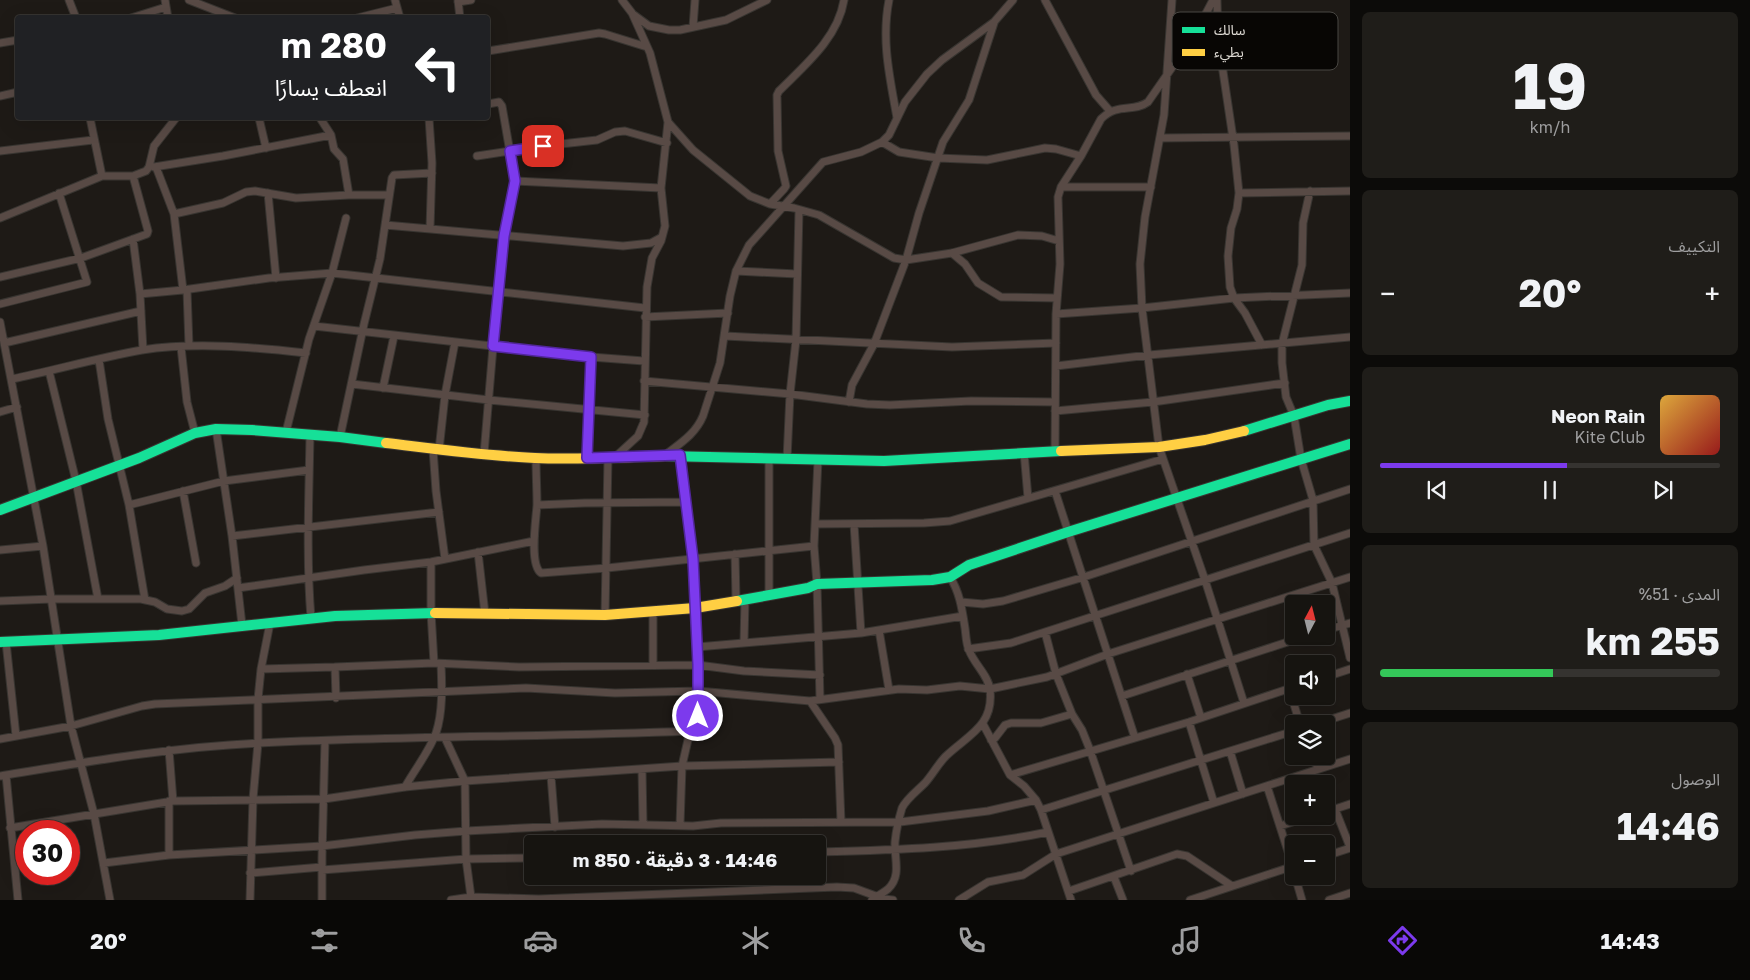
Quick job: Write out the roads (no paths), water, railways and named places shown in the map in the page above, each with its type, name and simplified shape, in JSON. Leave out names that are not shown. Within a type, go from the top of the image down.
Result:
[{"type":"street","points":[[69,0],[75,15]]},
{"type":"street","points":[[189,0],[227,15]]},
{"type":"street","points":[[395,0],[399,15]]},
{"type":"street","points":[[460,15],[458,1],[471,0]]},
{"type":"street","points":[[622,0],[644,24],[669,30],[726,20],[767,0]]},
{"type":"street","points":[[693,27],[695,0]]},
{"type":"street","points":[[770,204],[786,186],[778,151],[777,95],[779,90],[821,48],[834,30],[842,14],[844,0]]},
{"type":"street","points":[[890,0],[886,14],[885,44],[898,119]]},
{"type":"street","points":[[663,456],[690,436],[699,424],[720,363],[736,271],[749,245],[823,162],[861,152],[882,142],[890,135],[909,96],[935,65],[994,22],[1013,0]]},
{"type":"street","points":[[1045,0],[1096,95],[1110,111]]},
{"type":"street","points":[[1172,0],[1164,115],[1145,217],[1140,264],[1142,308],[1159,447],[1205,580],[1216,620],[1244,703]]},
{"type":"street","points":[[1208,12],[1215,0]]},
{"type":"street","points":[[138,15],[165,4]]},
{"type":"street","points":[[369,15],[398,8]]},
{"type":"street","points":[[606,614],[608,503],[611,458],[638,436],[642,429],[645,416],[644,361],[647,286],[652,258],[662,237],[666,222],[661,188],[668,122],[647,47],[632,13]]},
{"type":"street","points":[[849,402],[852,385],[874,344],[906,260],[919,213],[947,135],[969,100],[994,22]]},
{"type":"street","points":[[490,51],[599,34],[605,34],[647,47]]},
{"type":"street","points":[[0,43],[15,40]]},
{"type":"street","points":[[1055,451],[1056,314],[1060,271],[1058,197],[1061,187],[1081,156],[1101,119],[1110,111],[1119,108],[1144,105],[1172,67]]},
{"type":"street","points":[[1223,70],[1239,192],[1237,209],[1231,228],[1227,266],[1230,287],[1234,298],[1245,313],[1262,345]]},
{"type":"street","points":[[0,96],[15,93]]},
{"type":"street","points":[[484,454],[504,236],[515,181],[501,103],[490,104]]},
{"type":"street","points":[[90,120],[102,176]]},
{"type":"street","points":[[174,120],[154,146],[153,167],[174,214],[185,290],[187,402],[195,433]]},
{"type":"street","points":[[259,120],[266,148]]},
{"type":"street","points":[[321,120],[331,135],[334,147],[343,159],[349,195]]},
{"type":"street","points":[[429,120],[432,173],[430,229]]},
{"type":"street","points":[[668,122],[693,150],[750,196],[770,204],[819,215],[888,255],[906,260],[952,253],[1018,235],[1042,236],[1059,241]]},
{"type":"street","points":[[477,156],[597,140],[620,131],[667,143]]},
{"type":"street","points":[[0,218],[102,176],[134,176],[153,167],[331,135]]},
{"type":"street","points":[[1160,138],[1350,136]]},
{"type":"street","points":[[0,151],[94,140]]},
{"type":"street","points":[[882,142],[899,152],[938,158],[987,160],[1046,148],[1081,156]]},
{"type":"street","points":[[340,437],[375,278],[392,178],[394,175],[432,173]]},
{"type":"street","points":[[0,277],[81,258],[147,234],[148,231],[134,176]]},
{"type":"street","points":[[515,181],[661,188]]},
{"type":"street","points":[[1061,187],[1151,187]]},
{"type":"street","points":[[1310,191],[1303,222],[1302,265],[1282,344],[1286,397],[1294,416],[1301,459],[1313,500],[1314,544],[1332,583],[1350,658]]},
{"type":"street","points":[[1239,192],[1350,191]]},
{"type":"street","points":[[174,214],[222,203],[246,192],[268,193],[296,198],[389,195]]},
{"type":"street","points":[[0,304],[86,283],[87,280],[81,258],[59,193]]},
{"type":"street","points":[[268,193],[276,278]]},
{"type":"street","points":[[787,459],[790,394],[796,340],[800,210]]},
{"type":"street","points":[[286,432],[306,353],[332,273],[346,218]]},
{"type":"street","points":[[385,225],[631,246],[651,243],[662,237]]},
{"type":"street","points":[[133,239],[140,294],[143,350]]},
{"type":"street","points":[[952,253],[965,264],[978,283],[1001,297],[1057,298]]},
{"type":"street","points":[[736,271],[798,274]]},
{"type":"street","points":[[140,294],[332,273],[645,308]]},
{"type":"street","points":[[1056,314],[1142,308],[1234,298],[1350,293]]},
{"type":"street","points":[[3,342],[141,311]]},
{"type":"street","points":[[645,318],[728,313]]},
{"type":"street","points":[[0,322],[43,546],[71,726],[94,814],[110,900]]},
{"type":"street","points":[[314,326],[591,357],[644,361]]},
{"type":"street","points":[[384,388],[394,336]]},
{"type":"street","points":[[725,336],[952,347],[1056,343]]},
{"type":"street","points":[[1056,366],[1149,355],[1282,344],[1350,336]]},
{"type":"street","points":[[445,559],[436,491],[436,449],[455,342]]},
{"type":"street","points":[[12,380],[143,350],[185,346],[230,346],[306,353]]},
{"type":"street","points":[[587,458],[591,357]]},
{"type":"street","points":[[99,360],[108,419],[129,504],[145,600]]},
{"type":"street","points":[[49,371],[76,480],[98,599]]},
{"type":"street","points":[[644,381],[890,405],[971,401],[1056,402]]},
{"type":"street","points":[[1056,411],[1153,402],[1285,383]]},
{"type":"street","points":[[352,384],[645,416]]},
{"type":"street","points":[[0,510],[120,465],[195,433],[216,429],[286,432],[536,458],[611,458],[680,455],[914,461],[1024,452],[1159,447],[1205,440],[1254,428],[1328,405],[1350,401]]},
{"type":"street","points":[[0,412],[17,407]]},
{"type":"street","points":[[216,429],[232,536],[242,625]]},
{"type":"street","points":[[310,435],[307,528],[311,618]]},
{"type":"street","points":[[16,736],[3,642],[159,635],[335,616],[431,612],[606,614],[653,612],[695,608],[808,588],[817,584],[932,580],[950,577],[969,565],[1068,532],[1350,444]]},
{"type":"street","points":[[1024,452],[1028,498]]},
{"type":"street","points":[[680,455],[693,559],[698,665],[698,716],[690,731],[682,766],[680,825]]},
{"type":"street","points":[[536,458],[534,541],[536,566],[541,573],[607,568],[814,546]]},
{"type":"street","points":[[769,458],[769,595]]},
{"type":"street","points":[[815,524],[938,523],[950,521],[1163,458]]},
{"type":"street","points":[[818,460],[814,546],[817,584],[820,700]]},
{"type":"street","points":[[129,504],[224,481],[309,470]]},
{"type":"street","points":[[961,602],[993,603],[1084,576],[1350,489]]},
{"type":"street","points":[[183,491],[196,563]]},
{"type":"street","points":[[1055,491],[1135,738]]},
{"type":"street","points":[[536,505],[686,502]]},
{"type":"street","points":[[232,536],[439,512]]},
{"type":"street","points":[[854,524],[861,633]]},
{"type":"street","points":[[968,649],[1011,643],[1350,533]]},
{"type":"street","points":[[238,588],[430,562],[534,541]]},
{"type":"street","points":[[0,550],[43,546]]},
{"type":"street","points":[[478,552],[485,614]]},
{"type":"street","points":[[735,554],[744,642]]},
{"type":"street","points":[[405,787],[434,738],[438,722],[441,692],[431,612],[430,562]]},
{"type":"street","points":[[874,898],[888,889],[896,876],[895,842],[903,807],[945,758],[964,739],[980,728],[986,719],[990,701],[988,679],[978,668],[968,649],[961,602],[950,577]]},
{"type":"street","points":[[0,739],[71,726],[142,706],[258,699],[336,698],[526,688],[615,693],[698,691],[810,701],[890,690],[927,690],[960,686],[990,690],[1047,677],[1108,654],[1350,577]]},
{"type":"street","points":[[0,601],[52,598],[145,600],[155,602],[167,609],[182,611],[189,609],[205,593],[225,586],[237,578]]},
{"type":"street","points":[[653,612],[653,665]]},
{"type":"street","points":[[697,647],[861,633],[963,616]]},
{"type":"street","points":[[250,900],[253,799],[258,743],[258,699],[270,623]]},
{"type":"street","points":[[1335,627],[1350,623]]},
{"type":"street","points":[[879,630],[890,690]]},
{"type":"street","points":[[1045,632],[1056,674],[1072,714],[1082,730],[1090,750],[1131,871]]},
{"type":"street","points":[[1122,696],[1285,643]]},
{"type":"street","points":[[262,669],[437,663],[519,667],[698,665],[744,671],[820,675]]},
{"type":"street","points":[[335,666],[336,698]]},
{"type":"street","points":[[1335,674],[1350,669]]},
{"type":"street","points":[[1187,674],[1201,718]]},
{"type":"street","points":[[1010,775],[1189,722],[1285,690]]},
{"type":"street","points":[[810,701],[838,745],[841,822]]},
{"type":"street","points":[[1335,718],[1350,713]]},
{"type":"street","points":[[991,740],[996,738],[1005,726],[1010,723],[1041,724],[1072,714]]},
{"type":"street","points":[[1189,722],[1214,803]]},
{"type":"street","points":[[983,724],[1010,775],[1024,786],[1036,800],[1071,900]]},
{"type":"street","points":[[18,900],[3,776],[81,762],[169,750],[258,743],[690,731]]},
{"type":"street","points":[[1041,810],[1285,734]]},
{"type":"street","points":[[445,738],[465,781],[466,858],[471,899]]},
{"type":"street","points":[[322,900],[325,741]]},
{"type":"street","points":[[169,750],[171,801],[169,856]]},
{"type":"street","points":[[1230,751],[1243,794]]},
{"type":"street","points":[[959,900],[998,878],[1023,875],[1056,854],[1350,759]]},
{"type":"street","points":[[10,828],[171,801],[324,799],[405,787],[465,781],[682,766],[839,762]]},
{"type":"street","points":[[1317,765],[1319,769]]},
{"type":"street","points":[[642,769],[643,824]]},
{"type":"street","points":[[551,776],[555,827]]},
{"type":"street","points":[[1267,786],[1285,842]]},
{"type":"street","points":[[104,863],[169,856],[322,846],[415,835],[602,824],[680,825],[900,822],[988,811],[1036,800]]},
{"type":"street","points":[[1335,853],[1350,848],[1335,809],[1350,804]]},
{"type":"street","points":[[1280,826],[1285,824]]},
{"type":"street","points":[[826,852],[896,850],[983,843],[1048,832]]},
{"type":"street","points":[[1069,891],[1178,854],[1183,854],[1232,886]]},
{"type":"street","points":[[250,873],[466,858],[524,858]]},
{"type":"street","points":[[1190,900],[1285,870]]},
{"type":"street","points":[[1114,877],[1123,900]]},
{"type":"street","points":[[1298,885],[1302,900]]},
{"type":"street","points":[[451,900],[539,899],[838,887],[854,888],[874,898],[893,900]]},
{"type":"street","points":[[1329,900],[1350,893]]}]
